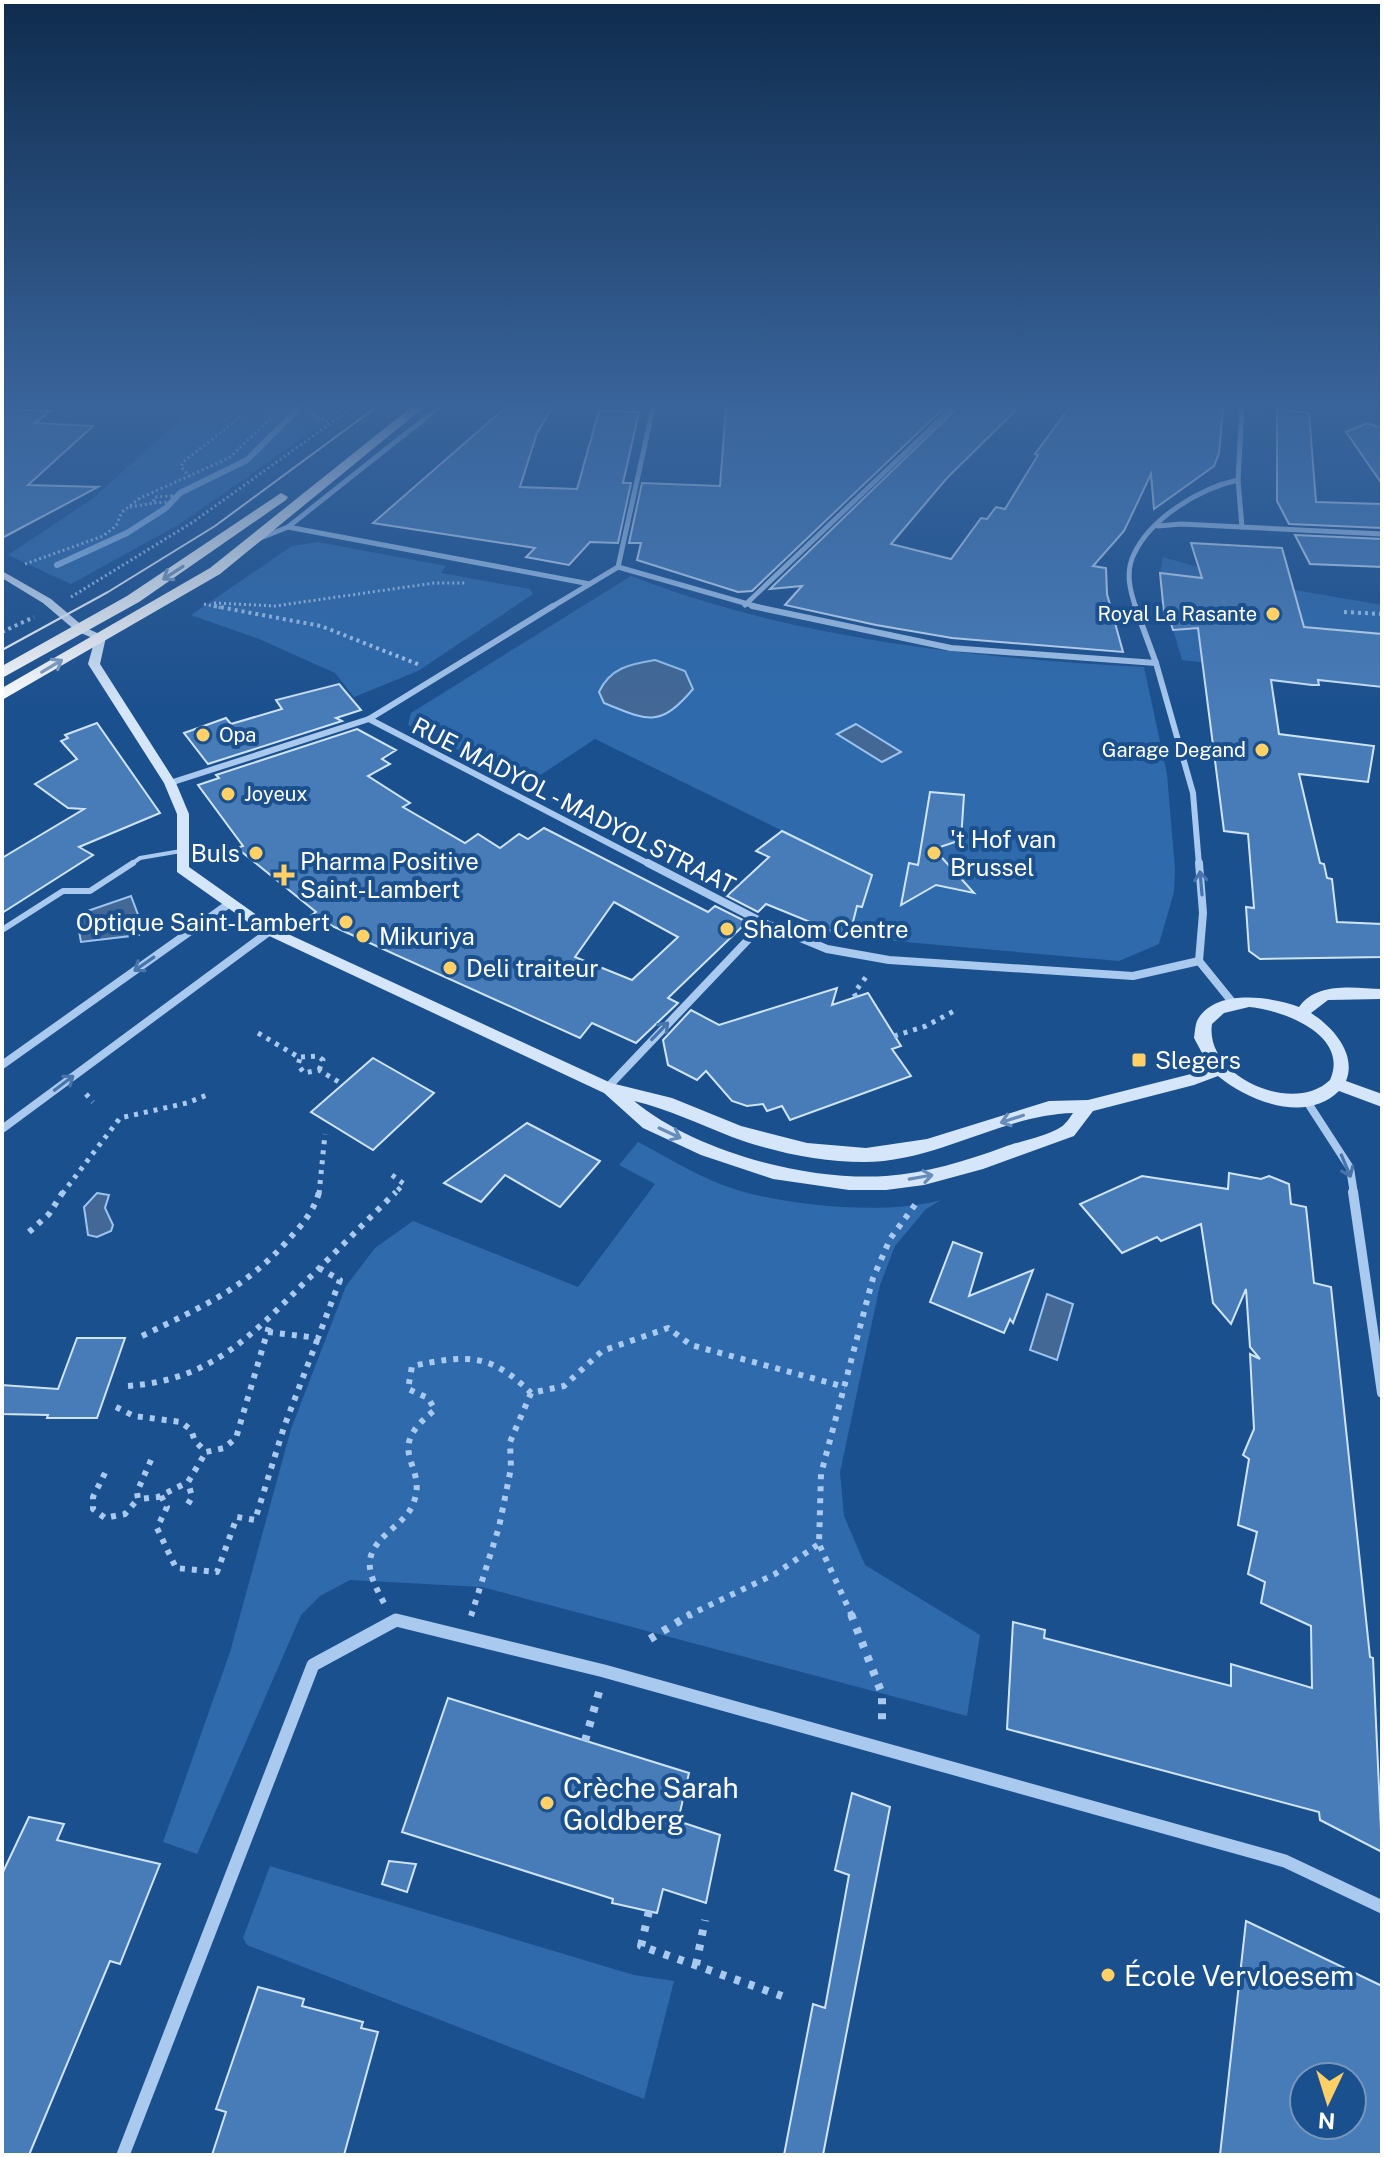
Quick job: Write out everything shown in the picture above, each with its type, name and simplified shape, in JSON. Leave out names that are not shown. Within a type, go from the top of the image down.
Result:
[{"type":"highway","points":[[2,673],[195,559],[264,509]]},
{"type":"highway","points":[[2,695],[215,571],[289,509]]},
{"type":"street","points":[[254,540],[288,527],[311,509]]},
{"type":"street","points":[[170,783],[369,719],[618,567],[631,509]]},
{"type":"street","points":[[745,605],[846,509]]},
{"type":"street","points":[[1177,509],[1153,528],[1133,555],[1128,587],[1156,663],[1193,793],[1203,913],[1199,961],[1233,1003]]},
{"type":"street","points":[[1240,509],[1242,527]]},
{"type":"street","points":[[1153,528],[1181,524],[1382,534]]},
{"type":"street","points":[[288,527],[590,584]]},
{"type":"street","points":[[618,567],[745,605],[951,648],[1156,663]]},
{"type":"street","points":[[2,574],[47,601],[80,629],[101,637],[94,664],[170,783],[183,814],[182,869],[270,931],[607,1088],[672,1104],[777,1144],[835,1154],[866,1155],[927,1146],[1049,1107],[1088,1106],[1194,1079],[1218,1069]]},
{"type":"street","name":"RUE MADYOL - MADYOLSTRAAT","points":[[369,719],[764,923],[827,949],[889,960],[1133,976],[1199,961]]},
{"type":"street","points":[[2,1065],[230,903]]},
{"type":"street","points":[[607,1088],[764,923]]},
{"type":"street","points":[[2,1129],[270,931]]},
{"type":"street","points":[[1302,1015],[1310,1001],[1319,995],[1382,994]]},
{"type":"street","points":[[1233,1003],[1267,1003],[1302,1015],[1318,1026],[1339,1051],[1342,1065],[1337,1084],[1331,1091],[1306,1100],[1268,1098],[1249,1091],[1218,1069],[1202,1042],[1203,1028],[1209,1017],[1233,1003]]},
{"type":"street","points":[[1337,1084],[1382,1101]]},
{"type":"street","points":[[607,1088],[649,1123],[707,1150],[773,1172],[849,1183],[886,1183],[924,1178],[977,1164],[1068,1131],[1088,1106]]},
{"type":"street","points":[[1306,1100],[1350,1168],[1382,1393]]},
{"type":"street","points":[[123,2155],[313,1665],[396,1620],[604,1671],[1285,1861],[1382,1907]]},
{"type":"lane","points":[[2,930],[63,891],[90,891],[140,858],[181,851]]},
{"type":"path","points":[[25,564],[103,536],[116,526],[126,509]]},
{"type":"path","points":[[72,597],[212,509]]},
{"type":"path","points":[[196,609],[205,603],[275,606],[434,583],[473,584]]},
{"type":"path","points":[[83,588],[95,588]]},
{"type":"path","points":[[83,588],[88,592]]},
{"type":"path","points":[[205,603],[248,615],[321,626],[413,664],[452,669]]},
{"type":"path","points":[[1344,612],[1382,614]]},
{"type":"path","points":[[2,637],[35,616]]},
{"type":"path","points":[[856,997],[854,993],[862,982]]},
{"type":"path","points":[[894,1036],[926,1026],[956,1010]]},
{"type":"path","points":[[258,1033],[300,1058],[318,1056],[323,1060],[319,1070],[308,1074],[299,1070],[300,1058]]},
{"type":"path","points":[[319,1070],[342,1084]]},
{"type":"path","points":[[29,1232],[49,1214],[79,1168],[120,1118],[187,1103],[207,1095]]},
{"type":"path","points":[[142,1336],[224,1296],[265,1266],[304,1222],[319,1196],[325,1134]]},
{"type":"path","points":[[128,1386],[181,1378],[219,1357],[271,1321],[284,1303],[404,1184],[392,1175]]},
{"type":"path","points":[[882,1750],[882,1694],[844,1596],[819,1544],[821,1474],[873,1278],[890,1239],[915,1208]]},
{"type":"path","points":[[161,1496],[167,1507],[157,1528],[176,1568],[217,1572],[237,1517],[255,1520],[284,1427],[340,1280],[319,1268]]},
{"type":"path","points":[[105,1473],[93,1497],[93,1509],[105,1518],[125,1514],[138,1499],[161,1496],[188,1482],[206,1452],[224,1448],[236,1438],[271,1321]]},
{"type":"path","points":[[531,1393],[564,1386],[602,1351],[668,1328],[691,1345],[845,1387]]},
{"type":"path","points":[[268,1332],[318,1338]]},
{"type":"path","points":[[396,1620],[369,1580],[371,1546],[386,1530],[405,1519],[417,1491],[406,1447],[413,1426],[435,1410],[428,1398],[408,1389],[412,1366],[446,1359],[487,1358],[513,1373],[531,1393]]},
{"type":"path","points":[[463,1637],[482,1587],[499,1527],[511,1468],[510,1442],[531,1393]]},
{"type":"path","points":[[116,1407],[134,1416],[181,1422],[191,1430],[195,1441],[206,1452]]},
{"type":"path","points":[[138,1499],[137,1492],[151,1460]]},
{"type":"path","points":[[188,1482],[192,1497],[188,1504]]},
{"type":"path","points":[[650,1639],[689,1615],[775,1574],[819,1544]]},
{"type":"path","points":[[585,1741],[598,1693]]},
{"type":"path","points":[[649,1911],[641,1946],[782,1996]]},
{"type":"path","points":[[696,1965],[705,1920]]},
{"type":"shaded area","points":[[78,509],[202,509],[180,524],[71,584],[8,555]]},
{"type":"shaded area","points":[[318,542],[446,566],[441,573],[530,589],[533,594],[418,671],[354,697],[335,673],[259,639],[191,615],[292,546]]},
{"type":"shaded area","name":"Royal La Rasante","points":[[1163,557],[1248,582],[1382,605],[1382,683],[1182,660],[1172,626],[1165,624],[1160,573]]},
{"type":"shaded area","name":"'t Hof van Brussel","points":[[631,576],[755,616],[884,642],[1014,658],[1144,667],[1167,774],[1175,869],[1174,892],[1159,944],[1119,961],[848,937],[823,932],[842,860],[595,739],[527,784],[408,725],[411,713]]},
{"type":"shaded area","points":[[655,660],[685,671],[693,689],[682,702],[653,717],[632,714],[604,703],[599,692],[609,677],[629,666]]},
{"type":"shaded area","points":[[856,724],[901,752],[882,762],[837,734]]},
{"type":"shaded area","points":[[131,896],[140,920],[139,935],[81,942],[76,915]]},
{"type":"shaded area","points":[[638,1142],[710,1180],[770,1198],[861,1208],[917,1205],[941,1200],[926,1209],[895,1246],[880,1285],[840,1472],[844,1516],[865,1565],[980,1635],[967,1716],[482,1587],[350,1580],[320,1596],[301,1615],[197,1854],[163,1842],[230,1652],[291,1429],[346,1286],[375,1248],[413,1221],[578,1287],[655,1184],[619,1165]]},
{"type":"shaded area","points":[[97,1193],[109,1195],[105,1208],[113,1225],[111,1231],[97,1237],[88,1235],[84,1207]]},
{"type":"shaded area","points":[[1047,1294],[1073,1304],[1057,1360],[1030,1350]]},
{"type":"shaded area","points":[[270,1866],[634,1975],[674,1981],[644,2099],[247,1945],[243,1938]]},
{"type":"building","points":[[2,509],[57,509],[2,538]]},
{"type":"building","points":[[389,509],[625,509],[618,543],[590,542],[569,565],[526,557],[535,548],[373,523]]},
{"type":"building","points":[[636,509],[838,509],[752,591],[738,592],[637,560],[641,543],[629,543]]},
{"type":"building","points":[[853,509],[921,509],[891,544],[951,559],[981,518],[987,519],[995,509],[1135,509],[1124,531],[1093,566],[1106,568],[1107,594],[1123,652],[952,638],[876,625],[785,605],[802,586],[770,589]]},
{"type":"building","points":[[1281,509],[1382,509],[1382,528],[1289,524]]},
{"type":"building","points":[[1295,535],[1382,539],[1382,567],[1310,564]]},
{"type":"building","points":[[1191,543],[1282,548],[1304,627],[1382,634],[1382,687],[1318,680],[1319,685],[1271,680],[1279,734],[1374,746],[1368,782],[1299,774],[1320,863],[1324,864],[1327,878],[1332,879],[1337,922],[1382,924],[1382,957],[1260,959],[1249,951],[1246,907],[1254,908],[1248,834],[1224,831],[1198,628],[1173,630],[1170,620],[1165,623],[1160,573],[1202,578]]},
{"type":"building","points":[[339,684],[361,710],[336,718],[342,721],[208,764],[184,733],[226,718],[231,724],[282,709],[276,700]]},
{"type":"building","points":[[97,723],[160,813],[79,847],[93,855],[2,913],[2,858],[84,809],[68,808],[35,784],[77,759],[61,741],[68,738],[65,735]]},
{"type":"building","points":[[357,729],[396,750],[382,759],[390,764],[368,776],[410,803],[403,807],[465,843],[478,834],[500,848],[519,834],[528,839],[544,828],[708,912],[715,906],[747,922],[668,998],[678,1003],[636,1043],[592,1023],[580,1038],[310,916],[316,912],[237,848],[243,846],[198,785],[219,778],[216,775]],"holes":[[[614,902],[678,937],[632,980],[575,957]]]},
{"type":"building","name":"'t Hof van Brussel","points":[[930,792],[964,795],[961,840],[934,849],[953,870],[960,871],[956,873],[974,893],[936,885],[901,905],[909,863],[918,865]]},
{"type":"building","points":[[782,831],[872,875],[862,907],[857,906],[849,938],[766,904],[758,912],[727,896],[769,857],[756,851]]},
{"type":"building","points":[[837,988],[832,1005],[868,993],[901,1046],[892,1049],[911,1076],[790,1120],[782,1106],[767,1111],[763,1104],[747,1106],[732,1101],[706,1071],[697,1080],[668,1065],[663,1040],[691,1010],[719,1025]]},
{"type":"building","points":[[373,1058],[434,1093],[373,1150],[311,1112]]},
{"type":"building","points":[[527,1123],[600,1161],[560,1207],[505,1175],[481,1202],[444,1183]]},
{"type":"building","points":[[1229,1173],[1261,1179],[1269,1176],[1289,1184],[1291,1204],[1306,1207],[1314,1283],[1331,1287],[1370,1657],[1373,1658],[1382,1852],[1320,1820],[1319,1812],[1007,1729],[1013,1622],[1045,1630],[1044,1638],[1231,1686],[1231,1664],[1312,1688],[1311,1626],[1261,1603],[1265,1582],[1248,1574],[1257,1532],[1238,1525],[1249,1459],[1243,1455],[1254,1429],[1250,1354],[1260,1359],[1250,1347],[1246,1289],[1231,1324],[1213,1303],[1201,1224],[1161,1241],[1157,1237],[1122,1253],[1080,1204],[1142,1176],[1228,1189]]},
{"type":"building","points":[[953,1242],[982,1253],[969,1296],[1033,1270],[1013,1323],[1010,1319],[1004,1333],[930,1302]]},
{"type":"building","points":[[77,1338],[125,1338],[97,1418],[2,1414],[2,1385],[58,1389]]},
{"type":"building","name":"Crèche Sarah Goldberg","points":[[448,1698],[689,1773],[678,1821],[720,1835],[706,1903],[663,1889],[657,1913],[612,1903],[613,1899],[402,1832]]},
{"type":"building","points":[[852,1793],[890,1807],[823,2155],[784,2155],[813,2004],[825,2008],[849,1875],[835,1870]]},
{"type":"building","points":[[29,1817],[64,1824],[57,1840],[160,1864],[120,1964],[110,1961],[29,2155],[2,2155],[2,1874]]},
{"type":"building","points":[[389,1861],[416,1864],[407,1892],[382,1884]]},
{"type":"building","points":[[1246,1921],[1382,1986],[1382,2155],[1220,2155]]},
{"type":"building","points":[[258,1987],[304,1999],[302,2006],[363,2022],[361,2028],[378,2032],[344,2155],[212,2155],[226,2112],[216,2109]]},
{"type":"waterway","points":[[57,565],[127,533],[165,509]]},
{"type":"tram line","points":[[2,650],[108,592],[239,509]]},
{"type":"place","name":"Royal La Rasante","points":[[1273,614]]},
{"type":"place","name":"Opa","points":[[203,735]]},
{"type":"place","name":"Garage Degand","points":[[1262,750]]},
{"type":"place","name":"Joyeux","points":[[228,794]]},
{"type":"place","name":"Buls","points":[[256,853]]},
{"type":"place","name":"'t Hof van Brussel","points":[[934,853]]},
{"type":"place","name":"Pharma Positive Saint-Lambert","points":[[284,875]]},
{"type":"place","name":"Optique Saint-Lambert","points":[[346,922]]},
{"type":"place","name":"Shalom Centre","points":[[727,929]]},
{"type":"place","name":"Mikuriya","points":[[363,936]]},
{"type":"place","name":"Deli traiteur","points":[[450,968]]},
{"type":"place","name":"Slegers","points":[[1139,1060]]},
{"type":"place","name":"Crèche Sarah Goldberg","points":[[547,1803]]},
{"type":"place","name":"École Vervloesem","points":[[1108,1975]]}]
